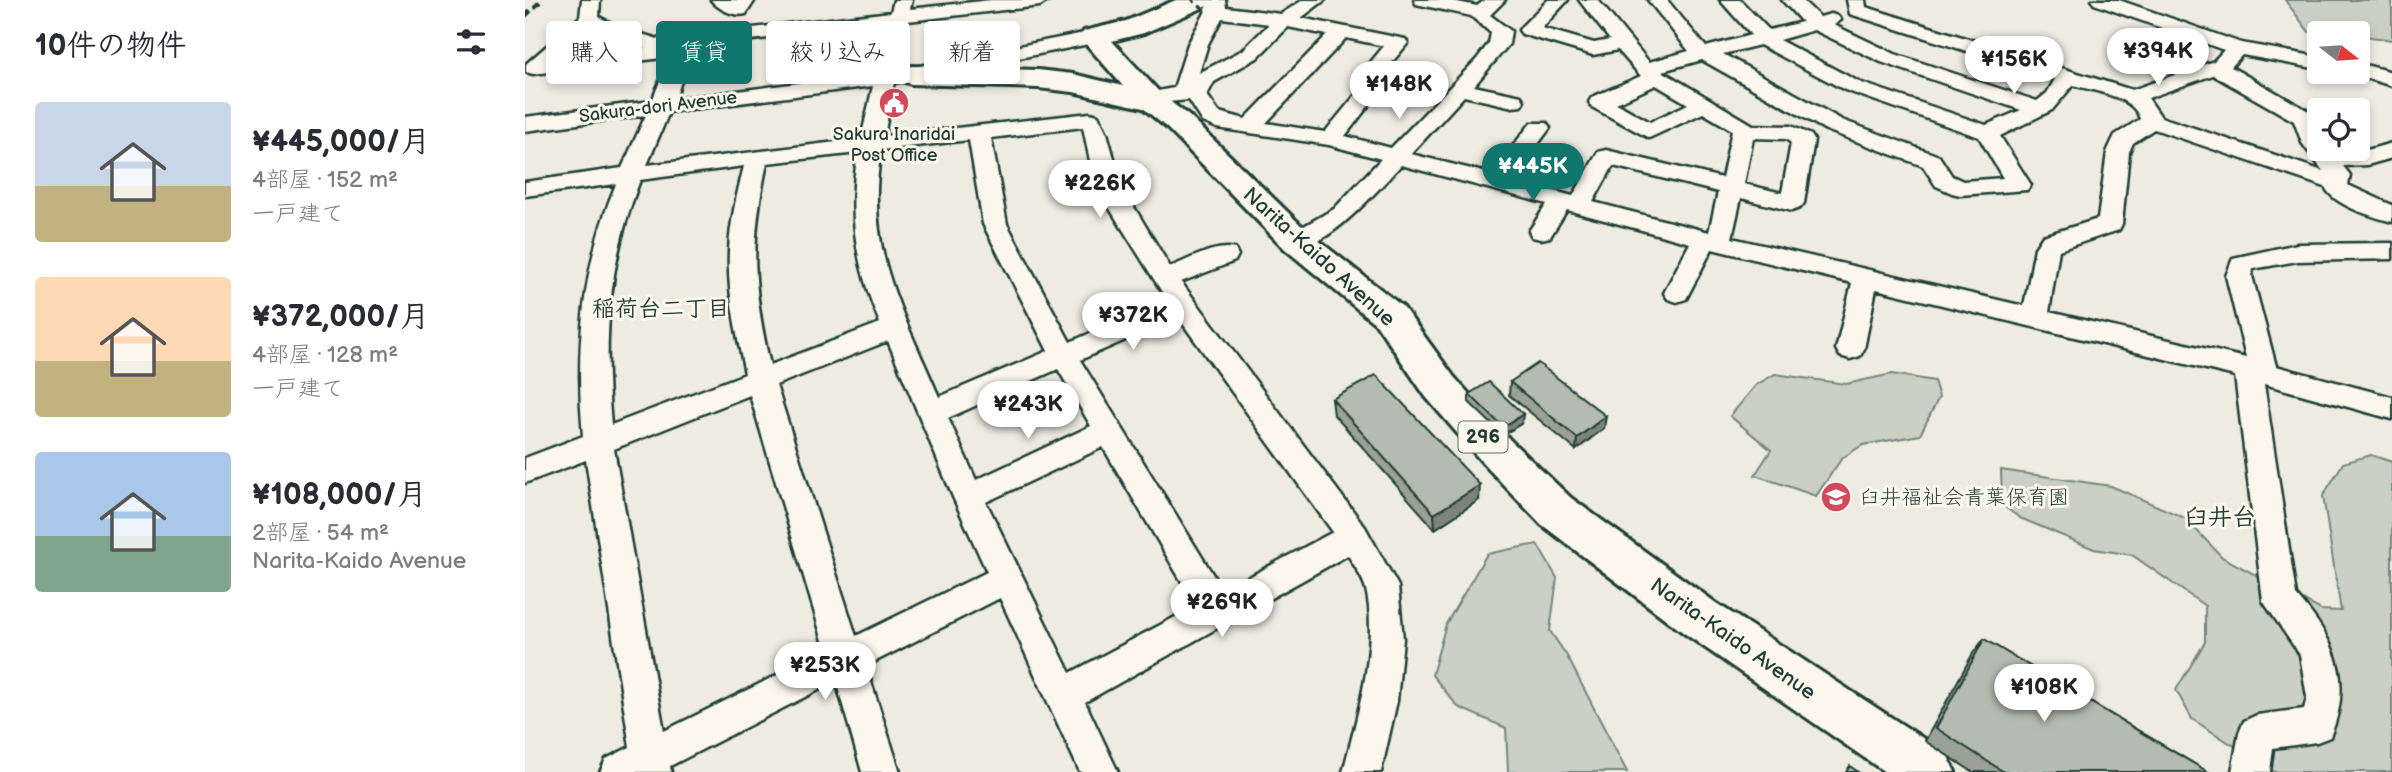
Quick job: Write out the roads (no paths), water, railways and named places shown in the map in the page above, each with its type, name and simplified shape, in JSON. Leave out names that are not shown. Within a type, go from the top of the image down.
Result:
[{"type":"highway","points":[[1094,37],[1135,27],[1199,4]]},
{"type":"highway","name":"Narita-Kaido Avenue","points":[[1094,37],[1170,97],[1178,122],[1297,241],[1389,316],[1440,387],[1497,452],[1556,511],[1700,618],[1929,772]]},
{"type":"highway","points":[[910,75],[1038,79],[1170,97]]},
{"type":"street","points":[[720,0],[739,10],[747,0]]},
{"type":"street","points":[[752,29],[805,18],[901,8],[1040,0]]},
{"type":"street","points":[[1170,97],[1250,54],[1284,20],[1315,0]]},
{"type":"street","points":[[1423,0],[1488,7]]},
{"type":"street","points":[[1559,0],[1529,30],[1593,49],[1622,43]]},
{"type":"street","points":[[1588,0],[1650,73],[1744,128],[1730,188],[1712,241],[1677,293]]},
{"type":"street","points":[[1657,0],[1704,54],[1834,125],[1931,161],[1944,181],[1960,188],[2019,185],[1987,134],[1852,86],[1763,37],[1729,0]]},
{"type":"street","points":[[1791,0],[1816,24],[1888,58],[2037,108]]},
{"type":"street","points":[[2101,0],[2237,48],[2307,61]]},
{"type":"street","points":[[1170,97],[1198,44],[1199,4],[1398,43],[1367,79],[1373,87],[1331,139]]},
{"type":"street","points":[[1702,105],[1649,131],[1600,102],[1650,73],[1704,54],[1857,13],[1856,5],[2131,97],[2145,105],[2151,121]]},
{"type":"street","points":[[1297,241],[1342,214],[1499,44],[1501,31],[1480,17],[1488,7]]},
{"type":"street","points":[[656,46],[609,32],[590,10],[533,68],[656,49]]},
{"type":"street","points":[[1251,126],[1342,31]]},
{"type":"street","name":"Sakura-dori Avenue","points":[[910,71],[1094,37]]},
{"type":"street","points":[[2131,97],[2221,66],[2237,48]]},
{"type":"street","points":[[2215,67],[2304,118],[2307,126]]},
{"type":"street","points":[[2370,72],[2392,80]]},
{"type":"street","points":[[1987,134],[2052,100],[2063,88],[2066,77]]},
{"type":"street","points":[[651,764],[596,443],[591,323],[604,250],[630,174],[670,84]]},
{"type":"street","name":"Sakura-dori Avenue","points":[[525,112],[806,84]]},
{"type":"street","points":[[891,84],[872,144],[863,199],[870,261],[968,497],[1099,772]]},
{"type":"street","points":[[1459,89],[1513,100]]},
{"type":"street","points":[[1170,97],[1225,123],[1331,139],[1571,201],[1712,241],[2256,372],[2392,408]]},
{"type":"street","name":"Sakura-dori Avenue","points":[[525,124],[664,100]]},
{"type":"street","points":[[525,189],[757,157],[1090,120],[1098,138],[1103,169],[1115,198],[1165,279],[1354,536],[1382,586],[1386,639],[1379,701],[1362,772]]},
{"type":"street","points":[[2151,121],[2336,183]]},
{"type":"street","points":[[2035,318],[2047,248],[2052,242],[2110,224],[2118,152],[2123,140],[2151,121]]},
{"type":"street","points":[[1496,183],[1539,128]]},
{"type":"street","points":[[1541,231],[1571,201],[1606,158],[1792,203],[1803,140],[1791,133],[1743,131]]},
{"type":"street","points":[[979,133],[995,224],[1064,356],[1217,611]]},
{"type":"street","points":[[2370,158],[2392,150]]},
{"type":"street","points":[[757,157],[745,211],[741,252],[747,318],[760,380],[881,772]]},
{"type":"street","points":[[2329,161],[2338,175],[2336,188],[2350,197],[2392,214]]},
{"type":"street","points":[[2251,772],[2257,733],[2317,725],[2325,697],[2317,652],[2302,626],[2280,601],[2256,372],[2239,275],[2242,264],[2269,254],[2392,251]]},
{"type":"street","points":[[1165,279],[1226,255]]},
{"type":"street","points":[[1850,349],[1866,278]]},
{"type":"street","points":[[931,413],[1183,304]]},
{"type":"street","points":[[525,471],[896,327]]},
{"type":"street","points":[[968,497],[1109,431]]},
{"type":"street","points":[[1064,695],[1354,536]]},
{"type":"street","points":[[619,772],[651,764],[1005,579]]},
{"type":"railway","points":[[525,16],[542,0]]},
{"type":"place","name":"Sakura Inaridai Post Office","points":[[894,103]]},
{"type":"place","name":"臼井福祉会青葉保育園","points":[[1836,497]]},
{"type":"district","name":"稲荷台二丁目","points":[[661,309]]},
{"type":"district","name":"臼井台","points":[[2220,517]]}]
